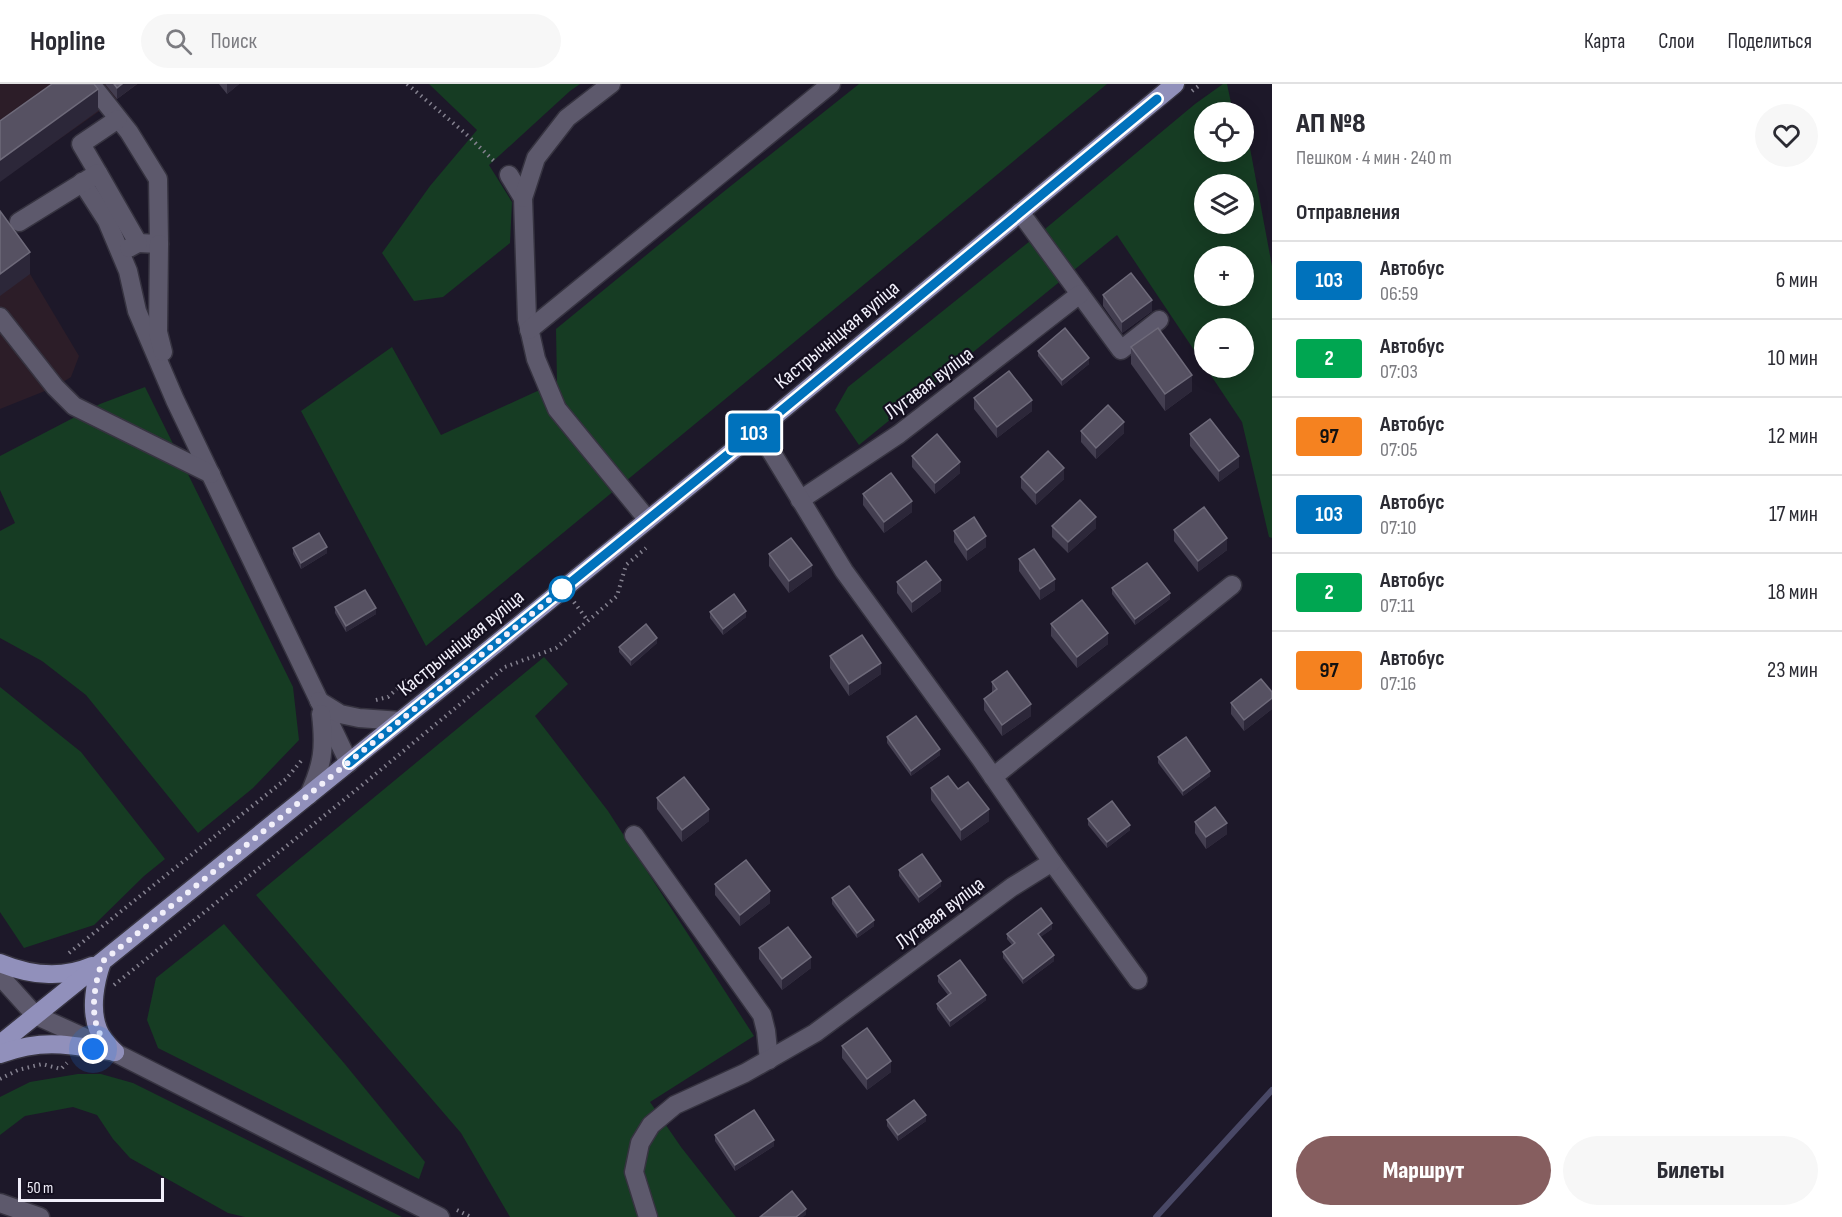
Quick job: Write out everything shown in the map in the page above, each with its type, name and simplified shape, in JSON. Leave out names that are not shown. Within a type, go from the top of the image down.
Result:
[{"type":"main road","name":"Кастрычніцкая вуліца","points":[[35,1015],[648,520],[1175,84]]},
{"type":"main road","points":[[0,963],[40,974],[83,970],[102,962]]},
{"type":"main road","points":[[102,962],[95,995],[97,1028],[102,1039],[115,1052]]},
{"type":"main road","points":[[0,1044],[35,1015]]},
{"type":"main road","points":[[0,1054],[42,1043],[65,1044],[115,1052]]},
{"type":"street","points":[[91,84],[129,132],[158,179],[158,332],[175,400]]},
{"type":"street","points":[[611,84],[567,118],[536,158],[523,198],[527,319],[536,359],[557,409],[648,520]]},
{"type":"street","points":[[529,330],[831,84]]},
{"type":"street","points":[[118,119],[81,144],[90,178],[128,271],[137,311],[175,400],[349,763]]},
{"type":"street","points":[[509,175],[523,198]]},
{"type":"street","points":[[19,222],[90,178]]},
{"type":"street","points":[[90,178],[138,243]]},
{"type":"street","points":[[1020,212],[1121,350],[1159,320]]},
{"type":"street","points":[[121,253],[138,243],[159,244]]},
{"type":"street","name":"Лугавая вуліца","points":[[800,500],[899,434],[1080,294]]},
{"type":"street","points":[[0,317],[55,387],[74,406],[211,474]]},
{"type":"street","points":[[758,430],[844,571],[1138,980]]},
{"type":"street","points":[[993,777],[1233,585]]},
{"type":"street","points":[[319,701],[340,714],[358,718],[401,721]]},
{"type":"street","points":[[309,795],[323,757],[324,734],[319,701]]},
{"type":"street","points":[[634,836],[762,1015],[770,1060]]},
{"type":"street","name":"Лугавая вуліца","points":[[648,1217],[634,1172],[640,1143],[651,1125],[675,1105],[746,1073],[815,1034],[1012,887],[1052,862]]},
{"type":"street","points":[[0,975],[35,1015],[115,1052],[440,1217]]},
{"type":"street","points":[[0,1203],[40,1217]]},
{"type":"path","points":[[407,84],[465,133],[509,175]]},
{"type":"path","points":[[111,988],[505,667],[556,648],[617,596]]},
{"type":"path","points":[[368,702],[388,697],[409,678]]},
{"type":"path","points":[[63,954],[70,952],[286,779],[304,758]]},
{"type":"path","points":[[0,1079],[18,1070],[42,1064],[61,1069],[83,1047]]},
{"type":"shaded area","points":[[0,84],[138,84],[0,181]]},
{"type":"shaded area","points":[[0,233],[30,274],[79,356],[71,377],[55,387],[0,409]]},
{"type":"green space","points":[[429,84],[580,84],[489,165],[512,202],[510,243],[443,297],[414,301],[382,253],[430,186],[477,130]]},
{"type":"green space","points":[[859,84],[1107,84],[426,646],[301,411],[392,347],[441,435],[557,382],[556,329]]},
{"type":"green space","points":[[1223,84],[1227,84],[1231,102],[1198,102]]},
{"type":"green space","points":[[1194,105],[1194,162],[1253,162],[1272,266],[1272,538],[1269,537],[1242,422],[1213,378],[1254,378],[1254,318],[1194,318],[1194,350],[1117,235],[859,445],[835,410],[848,387],[1045,229]]},
{"type":"green space","points":[[145,387],[293,687],[299,740],[253,788],[198,833],[86,695],[42,661],[0,638],[0,531],[15,523],[0,490],[0,456],[100,404]]},
{"type":"green space","points":[[544,657],[568,684],[535,716],[608,811],[754,1036],[650,1102],[681,1147],[736,1217],[510,1217],[461,1133],[256,895]]},
{"type":"green space","points":[[0,687],[81,752],[165,859],[144,876],[94,925],[24,948],[0,912]]},
{"type":"green space","points":[[224,924],[344,1063],[425,1162],[419,1179],[158,1048],[147,1020],[156,978]]},
{"type":"green space","points":[[78,1074],[101,1074],[133,1083],[402,1217],[245,1217],[228,1213],[130,1158],[113,1139],[97,1115],[73,1107],[25,1116],[0,1135],[0,1097],[30,1082]]},
{"type":"building","points":[[52,84],[94,84],[98,89],[0,160],[0,121]]},
{"type":"building","points":[[0,211],[30,252],[0,274]]},
{"type":"building","points":[[1131,273],[1152,300],[1122,322],[1103,295]]},
{"type":"building","points":[[1065,328],[1089,358],[1062,380],[1038,351]]},
{"type":"building","points":[[1158,328],[1192,375],[1165,394],[1131,347]]},
{"type":"building","points":[[1009,371],[1032,400],[997,427],[974,398]]},
{"type":"building","points":[[1108,405],[1124,422],[1096,448],[1081,431]]},
{"type":"building","points":[[1210,419],[1239,456],[1219,471],[1190,434]]},
{"type":"building","points":[[937,434],[960,462],[935,483],[912,456]]},
{"type":"building","points":[[1048,451],[1064,468],[1036,493],[1021,477]]},
{"type":"building","points":[[891,473],[912,501],[884,522],[863,494]]},
{"type":"building","points":[[1080,500],[1096,517],[1068,542],[1052,526]]},
{"type":"building","points":[[1204,507],[1227,538],[1198,561],[1174,530]]},
{"type":"building","points":[[974,517],[986,536],[967,550],[954,531]]},
{"type":"building","points":[[319,533],[327,547],[301,563],[293,548]]},
{"type":"building","points":[[791,538],[812,565],[789,581],[769,554]]},
{"type":"building","points":[[1034,549],[1055,579],[1040,589],[1019,559]]},
{"type":"building","points":[[926,561],[941,580],[912,602],[897,582]]},
{"type":"building","points":[[1147,563],[1170,593],[1135,619],[1112,588]]},
{"type":"building","points":[[365,590],[376,608],[346,626],[335,607]]},
{"type":"building","points":[[734,594],[746,611],[723,629],[710,612]]},
{"type":"building","points":[[1082,600],[1108,633],[1077,657],[1051,624]]},
{"type":"building","points":[[646,624],[657,638],[631,660],[619,647]]},
{"type":"building","points":[[862,635],[881,663],[849,684],[830,656]]},
{"type":"building","points":[[1007,671],[1031,704],[1002,725],[984,699],[997,689],[992,682]]},
{"type":"building","points":[[1261,679],[1272,692],[1272,698],[1244,720],[1231,703]]},
{"type":"building","points":[[916,716],[940,749],[911,771],[887,737]]},
{"type":"building","points":[[1186,737],[1210,771],[1183,791],[1158,757]]},
{"type":"building","points":[[948,776],[958,789],[968,782],[989,809],[961,830],[931,788]]},
{"type":"building","points":[[684,777],[709,809],[682,830],[657,798]]},
{"type":"building","points":[[1112,801],[1130,825],[1107,842],[1088,819]]},
{"type":"building","points":[[1215,807],[1227,823],[1206,837],[1195,822]]},
{"type":"building","points":[[922,854],[941,881],[919,897],[899,870]]},
{"type":"building","points":[[746,860],[770,891],[740,915],[715,884]]},
{"type":"building","points":[[849,886],[874,920],[857,933],[832,898]]},
{"type":"building","points":[[1041,908],[1052,923],[1038,934],[1054,955],[1023,979],[1003,952],[1015,943],[1007,934]]},
{"type":"building","points":[[788,927],[811,957],[782,979],[759,948]]},
{"type":"building","points":[[960,960],[986,995],[950,1021],[937,1004],[951,993],[938,976]]},
{"type":"building","points":[[867,1028],[891,1061],[867,1079],[842,1046]]},
{"type":"building","points":[[914,1100],[926,1115],[898,1135],[887,1120]]},
{"type":"building","points":[[754,1110],[774,1140],[735,1165],[715,1135]]},
{"type":"building","points":[[792,1191],[806,1209],[796,1217],[760,1217]]},
{"type":"waterway","points":[[1156,1217],[1272,1090]]},
{"type":"bus line","name":"103","points":[[349,763],[758,430],[1157,99]]},
{"type":"route","points":[[93,1049],[83,1047],[100,1034],[97,1028],[95,995],[102,962],[564,588],[562,589]]}]
